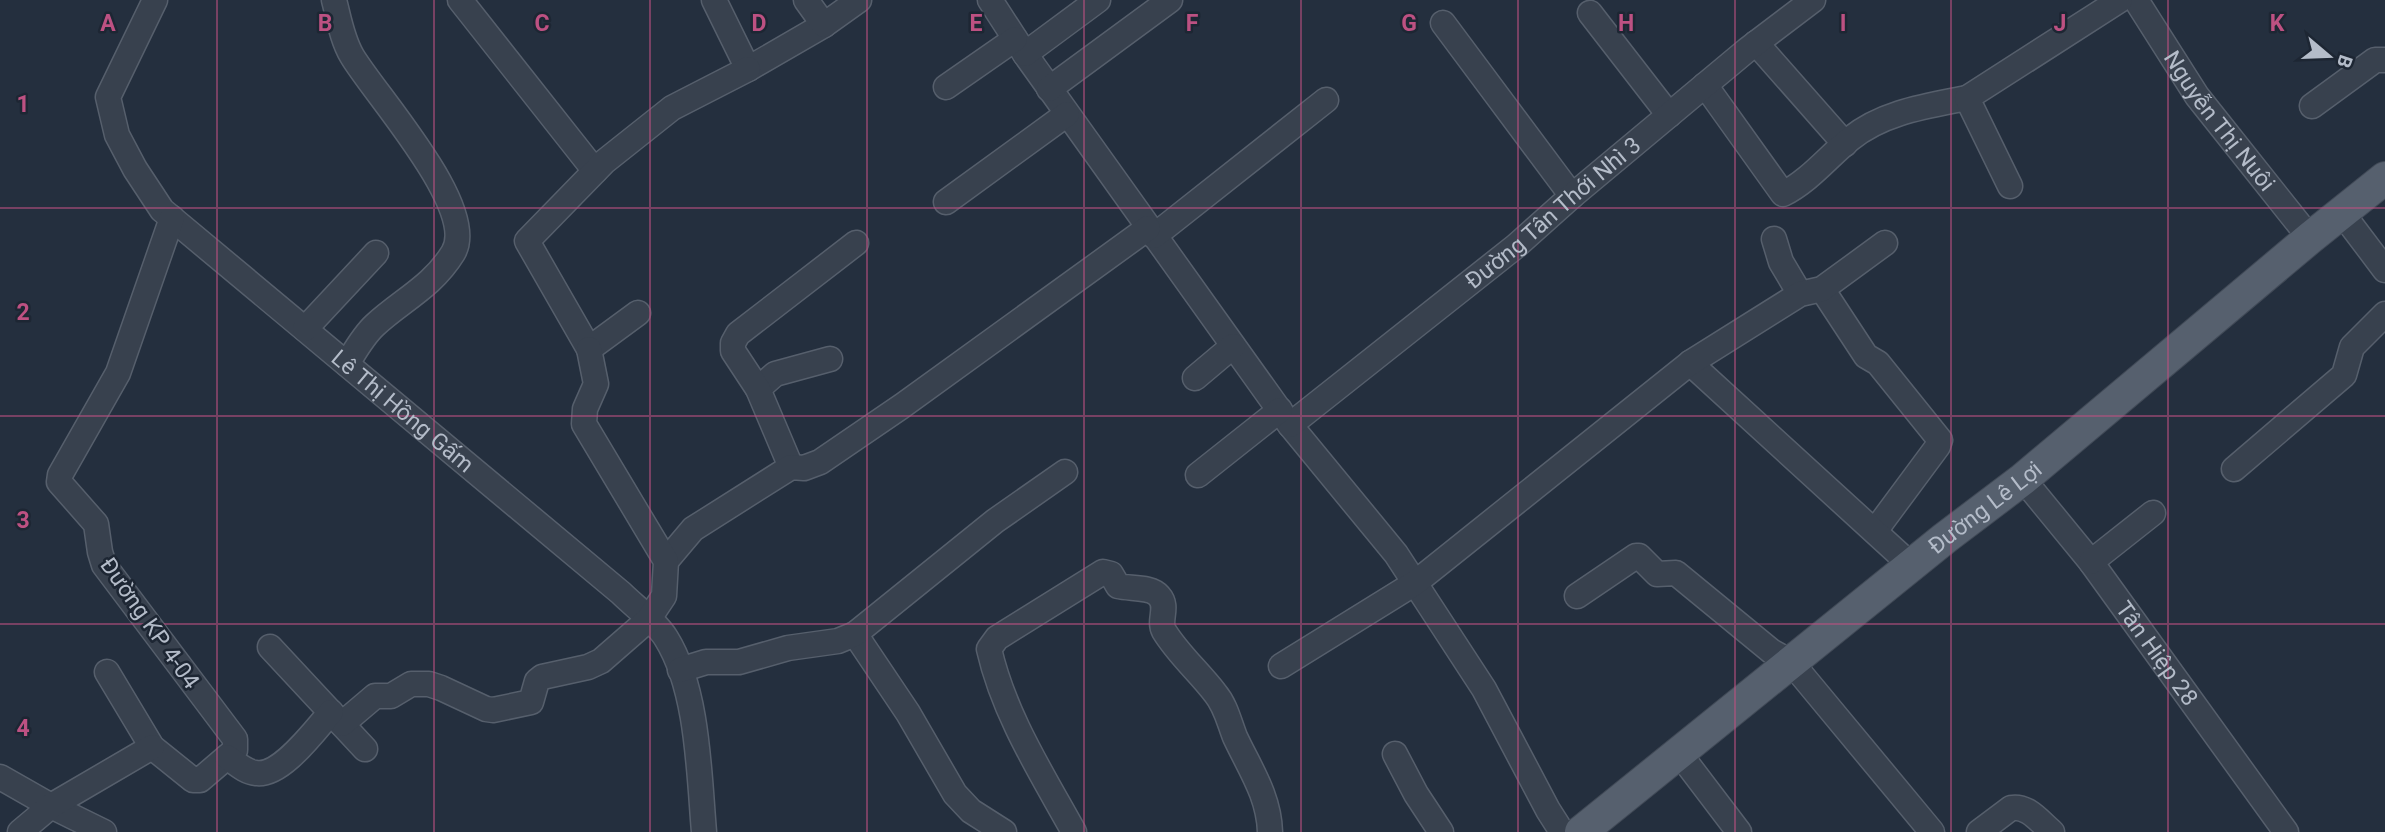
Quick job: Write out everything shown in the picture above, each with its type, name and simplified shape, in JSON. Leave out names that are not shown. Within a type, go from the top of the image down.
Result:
[{"type":"main road","name":"Đường Lê Lợi","points":[[1581,832],[1911,565],[2023,480],[2385,178]]},
{"type":"street","name":"Lê Thị Hồng Gấm","points":[[155,0],[108,97],[117,135],[135,170],[162,210],[621,593],[666,637],[680,670],[695,727],[704,832]]},
{"type":"street","points":[[334,0],[342,33],[351,55],[408,133],[443,188],[456,216],[458,234],[457,246],[439,272],[418,293],[377,324],[362,340],[347,364]]},
{"type":"street","points":[[460,0],[595,171]]},
{"type":"street","points":[[714,0],[748,69]]},
{"type":"street","points":[[806,0],[824,25]]},
{"type":"street","points":[[107,672],[152,747],[193,780],[200,780],[227,757],[248,771],[258,774],[270,771],[337,718],[375,696],[391,696],[411,684],[429,684],[441,688],[486,709],[531,702],[537,681],[542,677],[589,667],[601,661],[648,620],[664,596],[666,561],[584,424],[585,409],[596,384],[589,349],[527,241],[595,171],[672,108],[748,69],[824,25],[859,0]]},
{"type":"street","points":[[990,0],[1049,89],[1285,417],[1396,554],[1484,689],[1562,832]]},
{"type":"street","points":[[946,88],[1098,0]]},
{"type":"street","points":[[1049,89],[1170,0]]},
{"type":"street","name":"Đường Tân Thới Nhì 3","points":[[1198,475],[1285,417],[1516,246],[1705,85],[1813,0]]},
{"type":"street","points":[[1705,85],[1783,194],[1874,123],[1908,110],[1967,99],[2120,0]]},
{"type":"street","name":"Nguyễn Thị Nuôi","points":[[2136,0],[2197,96],[2310,238]]},
{"type":"street","points":[[1590,13],[1669,115]]},
{"type":"street","points":[[1443,23],[1572,196]]},
{"type":"street","points":[[1756,43],[1845,144]]},
{"type":"street","points":[[2312,106],[2375,60],[2385,60]]},
{"type":"street","points":[[1967,99],[2010,186]]},
{"type":"street","points":[[666,561],[693,528],[792,467],[804,468],[820,462],[1151,232],[1326,100]]},
{"type":"street","points":[[946,202],[1067,114]]},
{"type":"street","points":[[2342,213],[2385,270]]},
{"type":"street","name":"Đường KP 4-04","points":[[172,218],[118,373],[65,465],[59,482],[96,524],[104,565],[235,739],[235,750],[227,757]]},
{"type":"street","points":[[1774,239],[1781,262],[1811,292],[1866,356],[1878,363],[1940,440],[1875,531]]},
{"type":"street","points":[[792,467],[758,390],[733,351],[733,343],[738,334],[856,243]]},
{"type":"street","points":[[1281,666],[1415,583],[1690,363],[1811,292],[1885,243]]},
{"type":"street","points":[[305,329],[376,253]]},
{"type":"street","points":[[589,349],[638,313]]},
{"type":"street","points":[[2234,468],[2344,374],[2352,347],[2385,314]]},
{"type":"street","points":[[1195,378],[1233,346]]},
{"type":"street","points":[[758,390],[775,374],[830,359]]},
{"type":"street","points":[[1690,363],[1911,565]]},
{"type":"street","points":[[680,670],[706,662],[739,662],[788,648],[838,641],[855,634],[995,521],[1065,472]]},
{"type":"street","name":"Tân Hiệp 28","points":[[2023,480],[2091,562],[2286,832]]},
{"type":"street","points":[[2091,562],[2153,513]]},
{"type":"street","points":[[1577,596],[1636,556],[1657,574],[1676,573],[1771,651],[1791,662],[1932,832]]},
{"type":"street","points":[[1074,832],[1020,733],[1000,685],[989,649],[997,638],[1103,572],[1111,574],[1118,586],[1149,590],[1159,596],[1163,605],[1160,624],[1171,643],[1220,699],[1259,780],[1270,832]]},
{"type":"street","points":[[855,634],[908,713],[955,794],[971,811],[1004,832]]},
{"type":"street","points":[[270,647],[365,749]]},
{"type":"street","points":[[20,832],[51,806],[152,747]]},
{"type":"street","points":[[1679,753],[1738,832]]},
{"type":"street","points":[[1395,754],[1416,794],[1441,832]]},
{"type":"street","points":[[0,777],[104,832]]},
{"type":"street","points":[[1979,832],[2011,808],[2018,807],[2024,808],[2052,832]]}]
